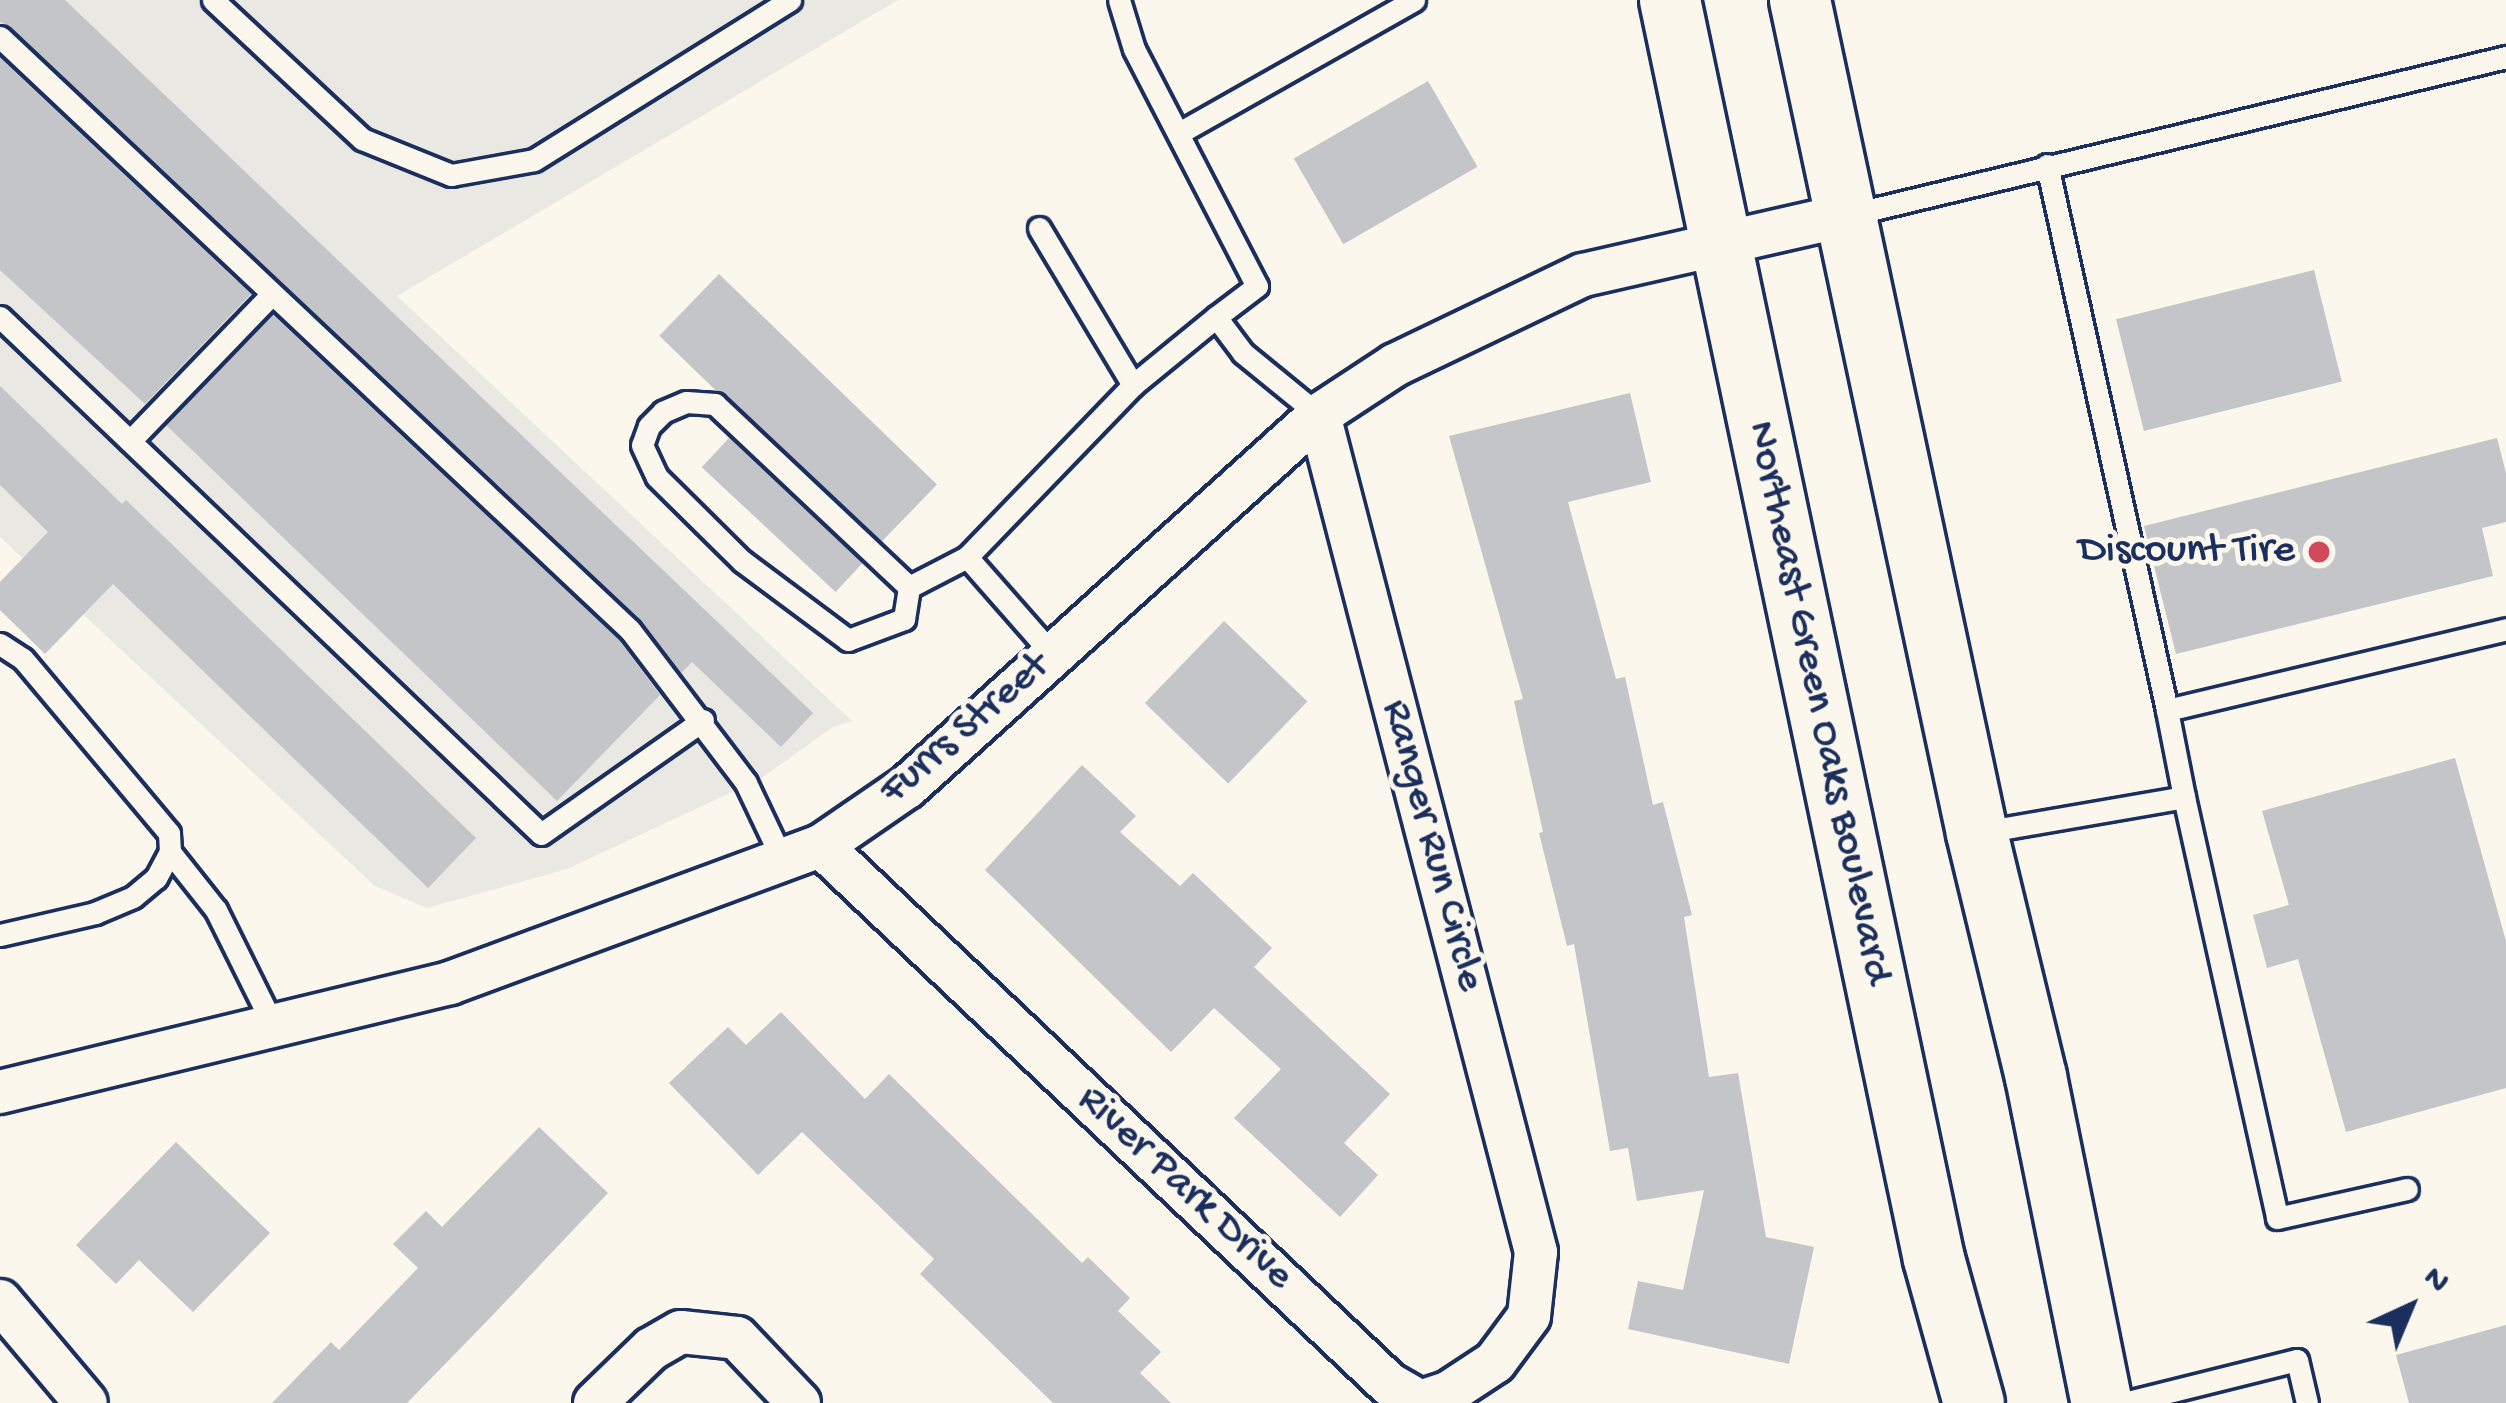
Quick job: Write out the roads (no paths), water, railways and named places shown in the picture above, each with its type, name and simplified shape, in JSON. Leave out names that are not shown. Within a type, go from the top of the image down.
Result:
[{"type":"main road","name":"Northeast Green Oaks Boulevard","points":[[1670,0],[1934,1259],[1974,1403]]},
{"type":"main road","points":[[1800,0],[1977,833],[2036,1076],[2102,1403]]},
{"type":"street","name":"Furrs Street","points":[[0,1092],[450,983],[802,854],[907,787],[1319,415],[1395,365],[1583,275],[1848,215]]},
{"type":"street","name":"Ranger Run Circle","points":[[1319,415],[1531,1230],[1536,1279]]},
{"type":"street","name":"River Park Drive","points":[[802,854],[1389,1384],[1420,1402],[1448,1394],[1495,1362],[1529,1316],[1536,1279]]},
{"type":"street","points":[[0,1301],[86,1403]]},
{"type":"street","points":[[595,1403],[651,1349],[681,1332],[736,1337],[799,1403]]},
{"type":"lane","points":[[213,0],[362,139],[451,175],[534,160],[790,0]]},
{"type":"lane","points":[[909,587],[967,556],[1133,385],[1257,286],[1134,49],[1119,0]]},
{"type":"lane","points":[[1179,133],[1414,0]]},
{"type":"lane","points":[[0,37],[630,630],[802,854]]},
{"type":"lane","points":[[1848,215],[2506,57]]},
{"type":"lane","points":[[2048,165],[2277,1218],[2407,1189]]},
{"type":"lane","points":[[1039,228],[1133,385]]},
{"type":"lane","points":[[130,441],[272,294]]},
{"type":"lane","points":[[0,317],[541,835],[703,720]]},
{"type":"lane","points":[[1216,317],[1243,353],[1319,415]]},
{"type":"lane","points":[[686,402],[715,404],[909,587],[904,620],[848,640],[742,561],[657,477],[642,445],[649,426],[663,412],[686,402]]},
{"type":"lane","points":[[967,556],[1053,655]]},
{"type":"lane","points":[[2168,710],[2506,629]]},
{"type":"lane","points":[[0,644],[23,659],[170,832],[170,852],[156,878],[133,897],[95,913],[0,935]]},
{"type":"lane","points":[[1977,833],[2183,796]]},
{"type":"lane","points":[[170,852],[216,910],[274,1027]]},
{"type":"lane","points":[[2124,1403],[2297,1360],[2307,1403]]},
{"type":"place","name":"Discount Tire","points":[[2319,552]]}]
